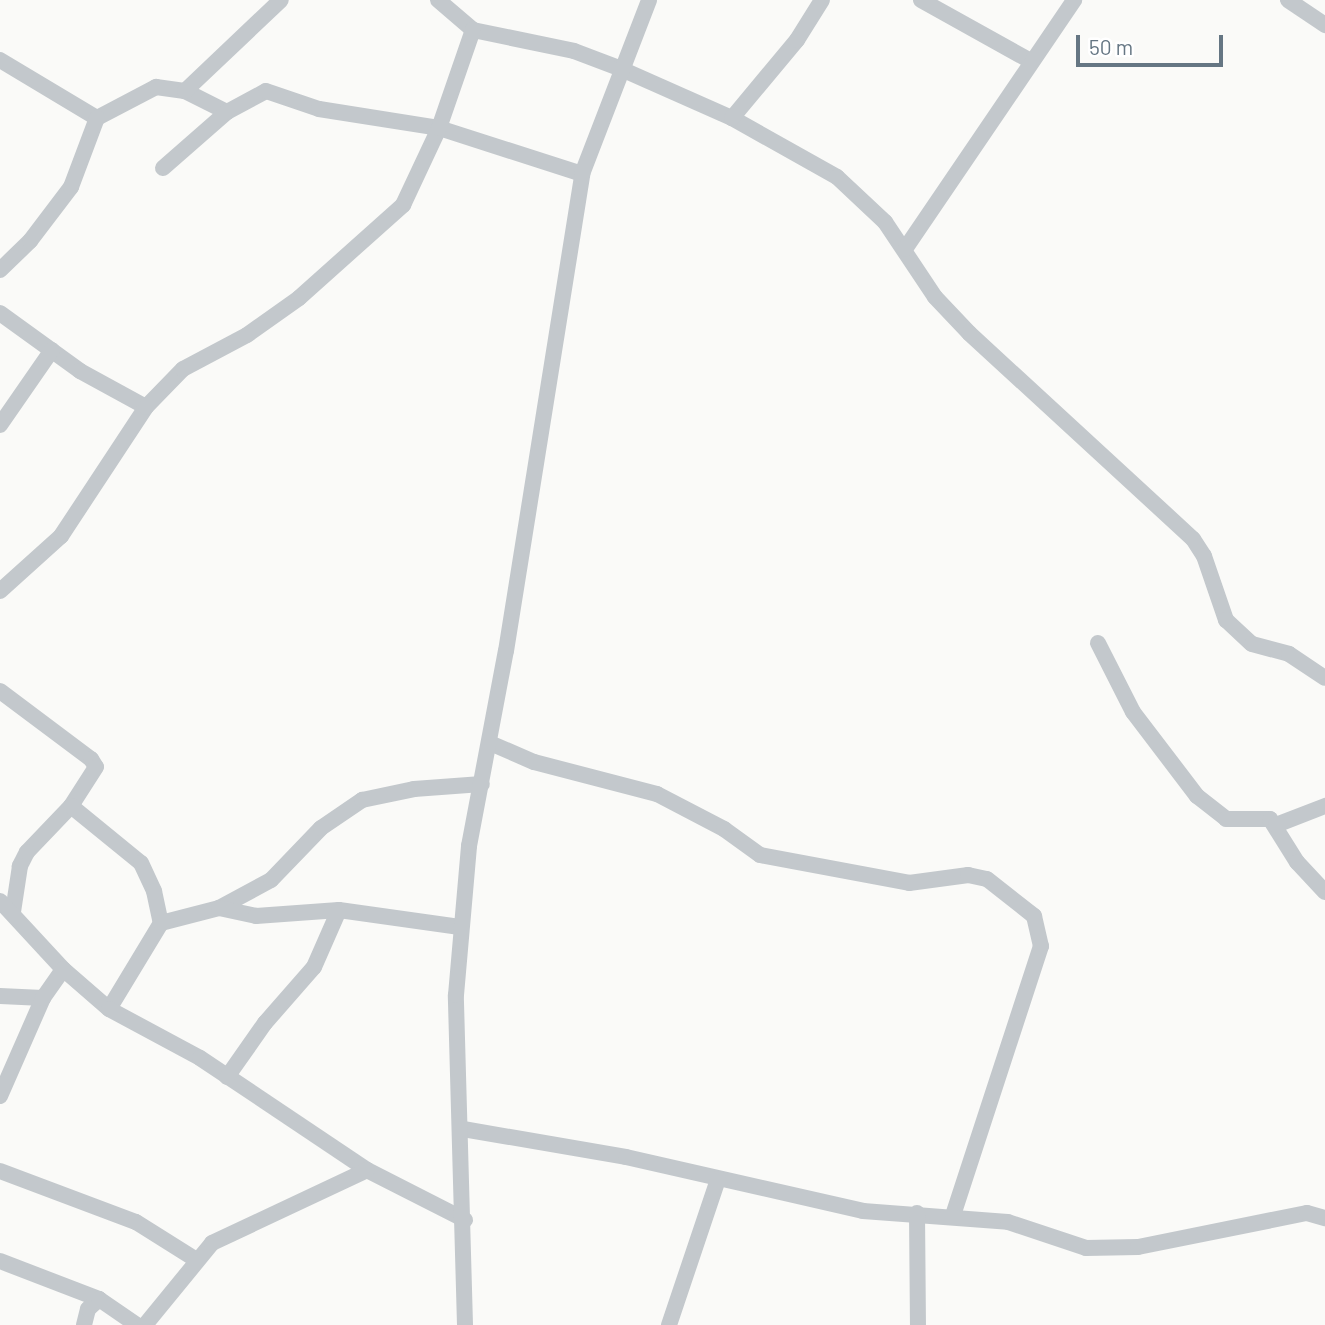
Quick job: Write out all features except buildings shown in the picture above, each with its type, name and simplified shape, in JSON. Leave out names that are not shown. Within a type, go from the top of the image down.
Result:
[{"type":"street","points":[[185,91],[281,0]]},
{"type":"street","points":[[438,0],[472,30],[574,51],[619,68],[733,118],[837,177],[860,196],[905,249],[935,298],[969,333],[1198,545],[1226,620],[1252,644],[1289,654],[1325,678]]},
{"type":"street","points":[[466,1325],[463,1129],[456,995],[460,927],[582,174],[619,68],[649,0]]},
{"type":"street","points":[[733,118],[797,40],[822,0]]},
{"type":"street","points":[[921,0],[1029,60]]},
{"type":"street","points":[[905,249],[1029,60],[1074,0]]},
{"type":"street","points":[[1288,0],[1325,25]]},
{"type":"street","points":[[0,592],[61,536],[146,407],[183,369],[247,335],[366,242],[403,205],[439,128],[472,30]]},
{"type":"street","points":[[2,65],[97,118]]},
{"type":"street","points":[[0,270],[30,241],[71,187],[97,118],[145,89],[185,91],[227,112]]},
{"type":"street","points":[[163,168],[227,112],[266,92],[319,109],[439,128],[582,174]]},
{"type":"street","points":[[0,313],[121,397],[146,407]]},
{"type":"street","points":[[0,425],[52,350]]},
{"type":"street","points":[[1098,642],[1133,712],[1197,796],[1226,819],[1263,817],[1276,825],[1297,862],[1325,892]]},
{"type":"street","points":[[0,691],[91,759],[95,775],[71,806],[27,852],[16,882],[13,912]]},
{"type":"street","points":[[491,743],[534,762],[657,794],[724,829],[760,855],[909,883],[968,875],[987,878],[1034,916],[1041,946],[953,1216]]},
{"type":"street","points":[[160,923],[219,908],[271,880],[321,828],[362,800],[414,789],[482,784]]},
{"type":"street","points":[[71,806],[141,863],[154,891],[160,923],[109,1009]]},
{"type":"street","points":[[1276,825],[1325,806]]},
{"type":"street","points":[[0,901],[63,969],[109,1009],[227,1077],[367,1170],[465,1220]]},
{"type":"street","points":[[219,908],[256,916],[339,910],[460,927]]},
{"type":"street","points":[[227,1077],[265,1023],[314,967],[339,910]]},
{"type":"street","points":[[0,1096],[43,998],[63,969]]},
{"type":"street","points":[[0,996],[43,998]]},
{"type":"street","points":[[463,1129],[626,1157],[849,1209],[953,1216],[1017,1224],[1086,1248],[1124,1249],[1224,1233],[1286,1216],[1324,1213]]},
{"type":"street","points":[[145,1325],[195,1259],[212,1243],[244,1225],[367,1170]]},
{"type":"street","points":[[0,1171],[136,1222],[195,1259]]},
{"type":"street","points":[[674,1324],[718,1179]]},
{"type":"street","points":[[916,1213],[918,1325]]},
{"type":"street","points":[[0,1261],[99,1298],[138,1325]]},
{"type":"street","points":[[84,1325],[88,1309],[99,1298]]}]
